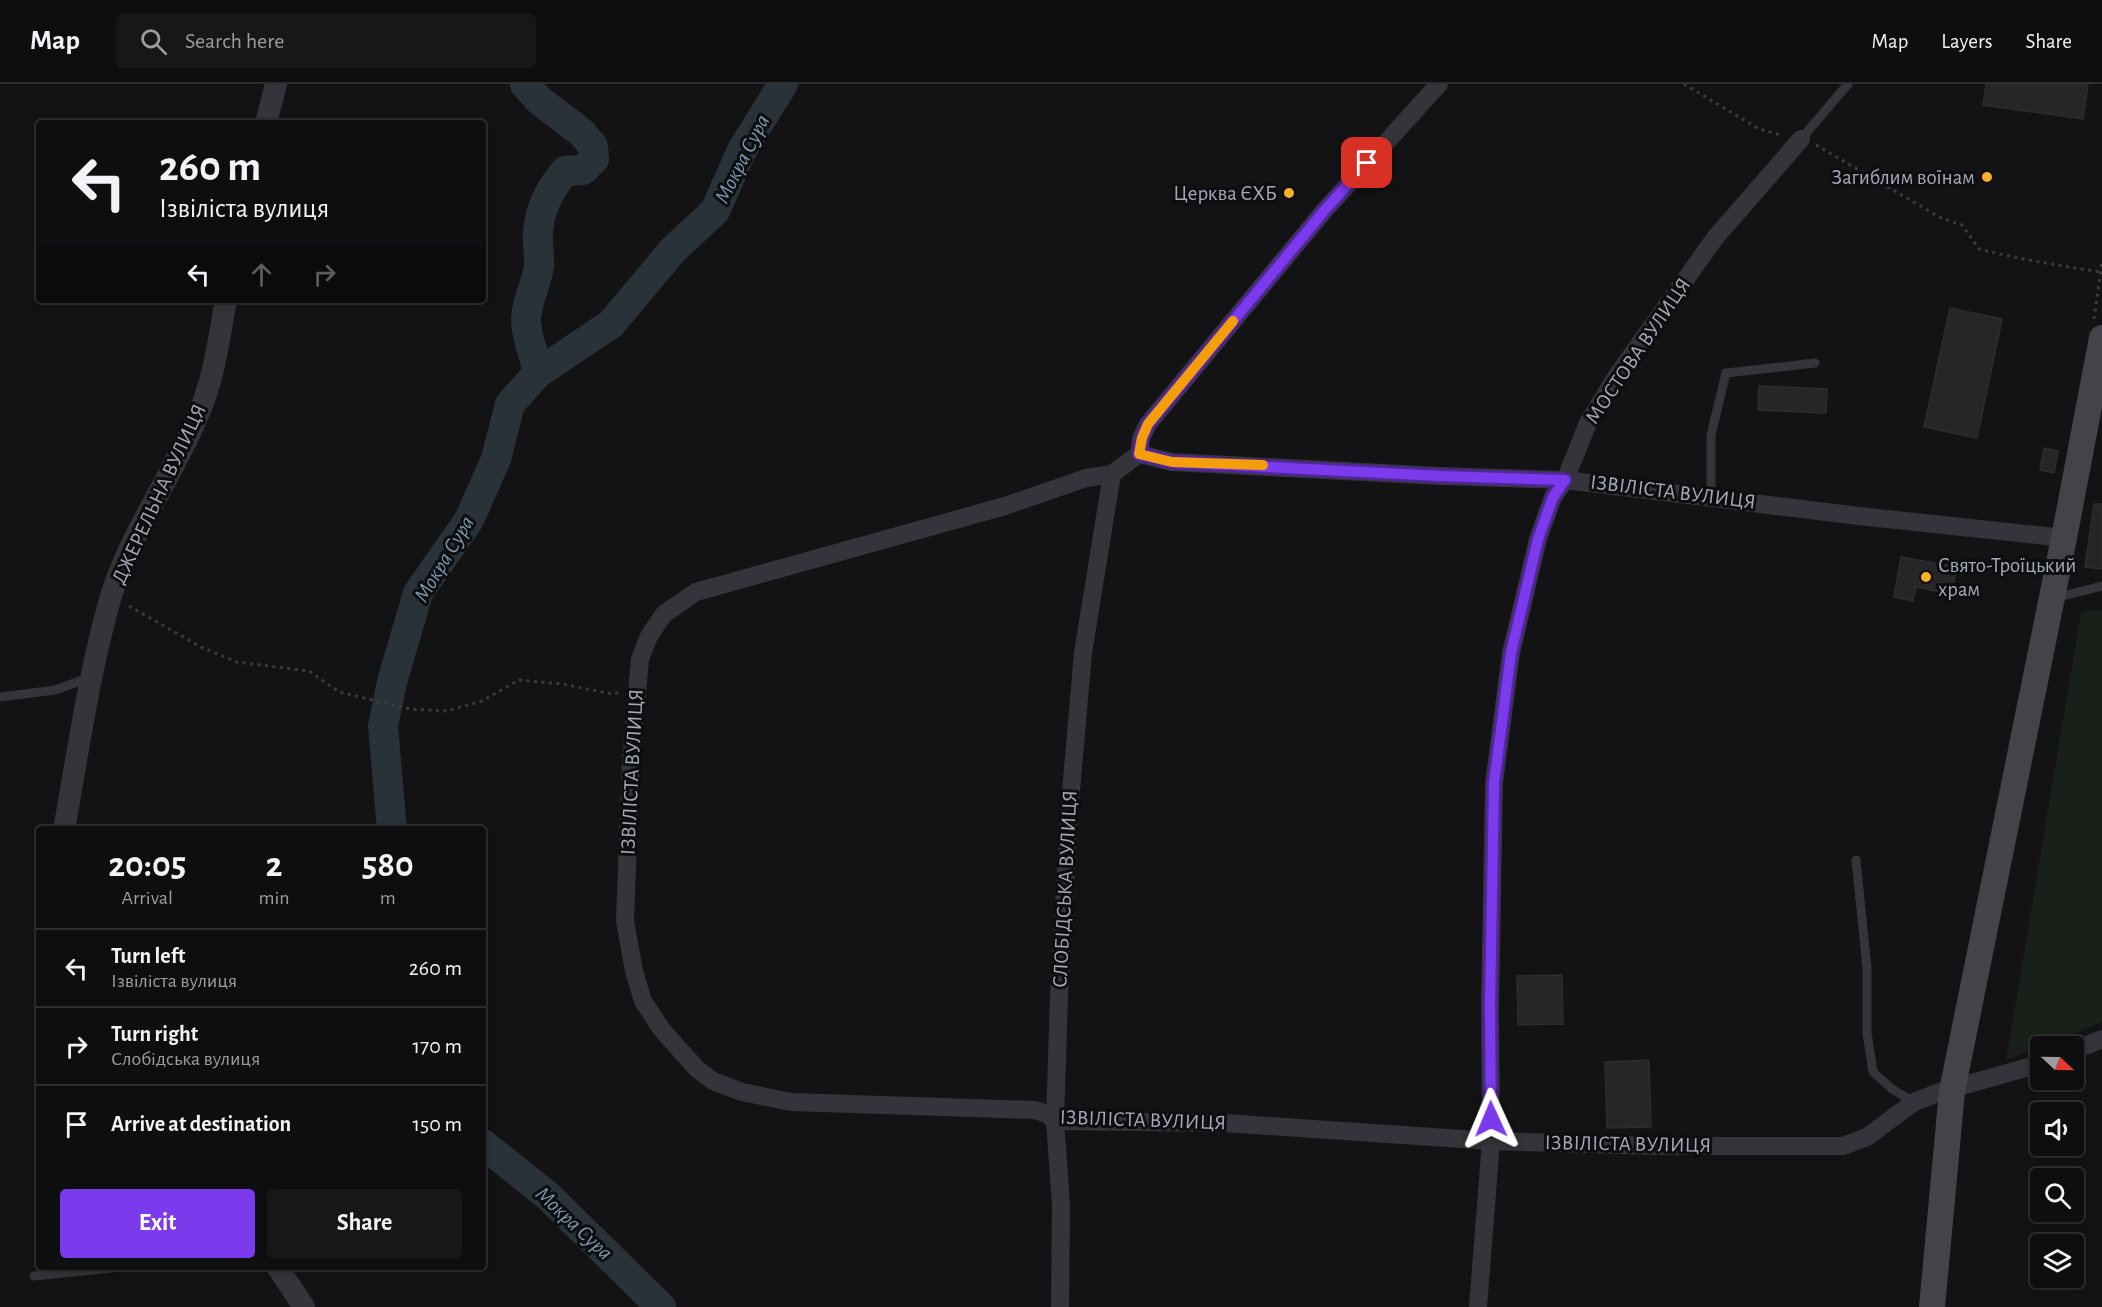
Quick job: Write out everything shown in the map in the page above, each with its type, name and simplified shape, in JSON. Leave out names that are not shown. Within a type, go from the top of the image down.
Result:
[{"type":"main road","points":[[1932,1307],[1952,1090],[2064,538],[2102,338]]},
{"type":"street","points":[[267,120],[276,84]]},
{"type":"street","points":[[1139,454],[1148,424],[1324,211],[1439,84]]},
{"type":"street","name":"МОСТОВА ВУЛИЦЯ","points":[[1478,1307],[1491,1141],[1490,1006],[1494,783],[1511,653],[1538,539],[1553,497],[1565,480],[1588,423],[1616,377],[1715,238],[1801,140]]},
{"type":"street","name":"ДЖЕРЕЛЬНА ВУЛИЦЯ","points":[[65,826],[111,596],[137,532],[199,414],[212,369],[225,303]]},
{"type":"street","name":"ІЗВІЛІСТА ВУЛИЦЯ","points":[[2030,1067],[1940,1092],[1914,1102],[1867,1137],[1843,1146],[1653,1146],[1491,1141],[1225,1123],[1055,1121],[1047,1114],[1035,1110],[791,1102],[741,1092],[713,1081],[697,1069],[662,1030],[643,1001],[634,971],[625,921],[635,689],[640,659],[649,636],[664,614],[696,592],[1005,506],[1086,478],[1112,474],[1139,454],[1172,462],[1565,480],[1711,496],[1859,516],[2064,538]]},
{"type":"street","name":"СЛОБІДСЬКА ВУЛИЦЯ","points":[[1060,1307],[1061,1205],[1055,1121],[1069,814],[1082,664],[1112,474]]},
{"type":"street","points":[[2084,1046],[2102,1039]]},
{"type":"street","points":[[279,1270],[304,1307]]},
{"type":"lane","name":"МОСТОВА ВУЛИЦЯ","points":[[1801,140],[1848,84]]},
{"type":"lane","points":[[1711,496],[1711,435],[1726,373],[1815,363]]},
{"type":"lane","points":[[2051,599],[2102,586]]},
{"type":"lane","points":[[0,697],[55,690],[93,677]]},
{"type":"lane","points":[[1856,860],[1867,968],[1867,1033],[1873,1072],[1892,1089],[1914,1102]]},
{"type":"lane","points":[[34,1276],[92,1270]]},
{"type":"path","points":[[1684,84],[1759,129],[1811,142],[1941,218],[1962,225],[1980,249],[2066,268],[2102,273]]},
{"type":"path","points":[[111,596],[201,647],[237,662],[309,671],[339,692],[411,709],[447,711],[482,701],[519,680],[562,684],[612,694],[635,689]]},
{"type":"shaded area","points":[[2102,610],[2102,1022],[2067,1036],[2030,1036],[2030,1050],[2006,1060],[2081,612]]},
{"type":"building","points":[[1986,84],[2088,84],[2083,119],[1983,105]]},
{"type":"building","points":[[1950,308],[2002,319],[1977,438],[1924,427]]},
{"type":"building","points":[[1759,386],[1827,389],[1826,413],[1758,410]]},
{"type":"building","points":[[2044,448],[2058,451],[2054,473],[2040,470]]},
{"type":"building","points":[[2094,504],[2102,504],[2102,569],[2085,567]]},
{"type":"building","name":"Свято-Троїцький храм","points":[[1901,557],[1957,567],[1951,594],[1916,587],[1913,601],[1894,597]]},
{"type":"building","points":[[1562,975],[1563,1024],[1518,1025],[1517,976]]},
{"type":"building","points":[[1649,1060],[1651,1127],[1607,1128],[1605,1062]]},
{"type":"waterway","name":"Мокра Сура","points":[[525,84],[539,100],[582,133],[593,146],[594,159],[583,170],[565,171],[550,192],[543,208],[538,237],[539,266],[526,320],[527,333],[538,373]]},
{"type":"waterway","name":"Мокра Сура","points":[[392,826],[383,726],[392,682],[418,593],[469,520],[496,459],[510,404],[538,373],[611,324],[673,250],[715,211],[742,150],[783,84]]},
{"type":"waterway","name":"Мокра Сура","points":[[486,1146],[548,1196],[661,1307]]},
{"type":"slow traffic","points":[[1233,321],[1148,424],[1139,454],[1172,462],[1263,465]]},
{"type":"place","name":"Загиблим воїнам","points":[[1987,177]]},
{"type":"place","name":"Церква ЄХБ","points":[[1289,193]]},
{"type":"place","name":"Свято-Троїцький храм","points":[[1926,577]]},
{"type":"route","points":[[1367,163],[1324,211],[1148,424],[1139,454],[1172,462],[1565,480],[1553,497],[1538,539],[1511,653],[1494,783],[1490,1006],[1491,1119]]}]
